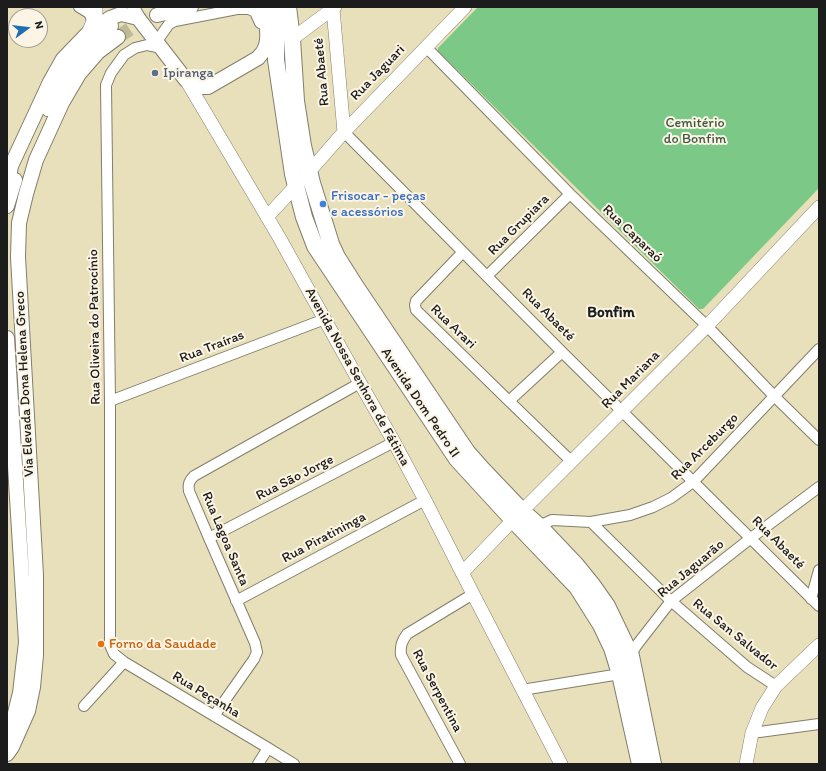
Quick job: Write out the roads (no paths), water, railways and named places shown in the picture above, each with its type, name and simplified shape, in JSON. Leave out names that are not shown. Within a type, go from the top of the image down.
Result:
[{"type":"main road","points":[[157,15],[191,7]]},
{"type":"main road","points":[[186,80],[199,87],[208,87],[258,58],[264,51],[267,39],[265,17],[259,7]]},
{"type":"main road","name":"Avenida Dom Pedro II","points":[[276,7],[276,60],[296,186],[304,217],[315,246],[457,459],[517,515],[539,526],[576,565],[607,606],[630,656],[653,764]]},
{"type":"main road","name":"Avenida Dom Pedro II","points":[[288,7],[292,39],[296,101],[302,139],[309,171],[323,219],[337,257],[346,273],[467,452],[577,587],[601,625],[612,648],[620,674],[640,764]]},
{"type":"main road","points":[[7,188],[11,166],[50,82],[63,59],[90,28],[121,14],[135,12]]},
{"type":"main road","name":"Avenida Nossa Senhora de Fátima","points":[[135,12],[186,80]]},
{"type":"main road","name":"Via Elevada Dona Helena Greco","points":[[7,206],[25,155],[66,74],[89,45],[115,31],[79,74],[62,103],[36,160],[19,223],[18,257],[36,575],[36,655],[33,687],[28,711],[9,745]]},
{"type":"main road","name":"Via Elevada Dona Helena Greco","points":[[7,338],[26,642],[20,693],[9,745]]},
{"type":"street","points":[[79,7],[89,13],[90,28]]},
{"type":"street","points":[[90,28],[96,14],[96,7]]},
{"type":"street","name":"Avenida Nossa Senhora de Fátima","points":[[126,7],[135,12]]},
{"type":"street","name":"Rua Jaguari","points":[[267,217],[344,132],[465,7]]},
{"type":"street","points":[[292,39],[334,8]]},
{"type":"street","name":"Rua Abaeté","points":[[334,8],[344,132],[562,352],[815,602]]},
{"type":"street","points":[[159,45],[169,24],[175,21],[237,9],[248,9],[255,12],[259,18],[267,39]]},
{"type":"street","name":"Rua Oliveira do Patrocínio","points":[[110,646],[110,401],[106,85],[110,73],[124,56],[135,48],[159,45]]},
{"type":"street","name":"Rua Caparaó","points":[[426,47],[570,194],[707,326],[774,396],[819,440]]},
{"type":"street","name":"Avenida Nossa Senhora de Fátima","points":[[186,80],[279,236],[394,442],[561,764]]},
{"type":"street","name":"Rua Grupiara","points":[[487,276],[570,194]]},
{"type":"street","name":"Rua Mariana","points":[[462,573],[517,515],[707,326],[819,207]]},
{"type":"street","name":"Rua Arari","points":[[463,252],[416,301],[415,308],[571,461]]},
{"type":"street","name":"Rua Traíras","points":[[110,401],[325,319]]},
{"type":"street","name":"Rua Arceburgo","points":[[539,526],[552,520],[592,522],[630,515],[671,498],[693,482],[819,349]]},
{"type":"street","points":[[509,401],[562,352]]},
{"type":"street","name":"Rua Lagoa Santa","points":[[214,716],[254,659],[257,652],[255,643],[189,491],[188,486],[191,479],[360,383]]},
{"type":"street","name":"Rua São Jorge","points":[[209,538],[394,442]]},
{"type":"street","name":"Rua Jaguarão","points":[[620,674],[636,646],[671,601],[819,487]]},
{"type":"street","name":"Rua Piratininga","points":[[236,601],[425,500]]},
{"type":"street","name":"Rua San Salvador","points":[[592,522],[671,601],[747,667],[776,686]]},
{"type":"street","points":[[815,602],[819,570]]},
{"type":"street","name":"Rua Serpentina","points":[[460,764],[401,655],[400,647],[406,634],[472,594]]},
{"type":"street","points":[[746,764],[752,733],[762,708],[776,686],[819,645]]},
{"type":"street","name":"Rua Peçanha","points":[[110,646],[114,654],[124,662],[294,764]]},
{"type":"street","points":[[84,706],[124,662]]},
{"type":"street","points":[[522,690],[620,674]]},
{"type":"street","points":[[752,733],[819,724]]},
{"type":"street","points":[[258,764],[268,748]]},
{"type":"tunnel","points":[[118,37],[139,23],[157,15]]},
{"type":"place","name":"Ipiranga","points":[[155,73]]},
{"type":"place","name":"Frisocar - peças e acessórios","points":[[323,204]]},
{"type":"place","name":"Forno da Saudade","points":[[101,644]]},
{"type":"district","name":"Bonfim","points":[[611,313]]},
{"type":"park label","name":"Cemitério do Bonfim","points":[[695,132]]}]
